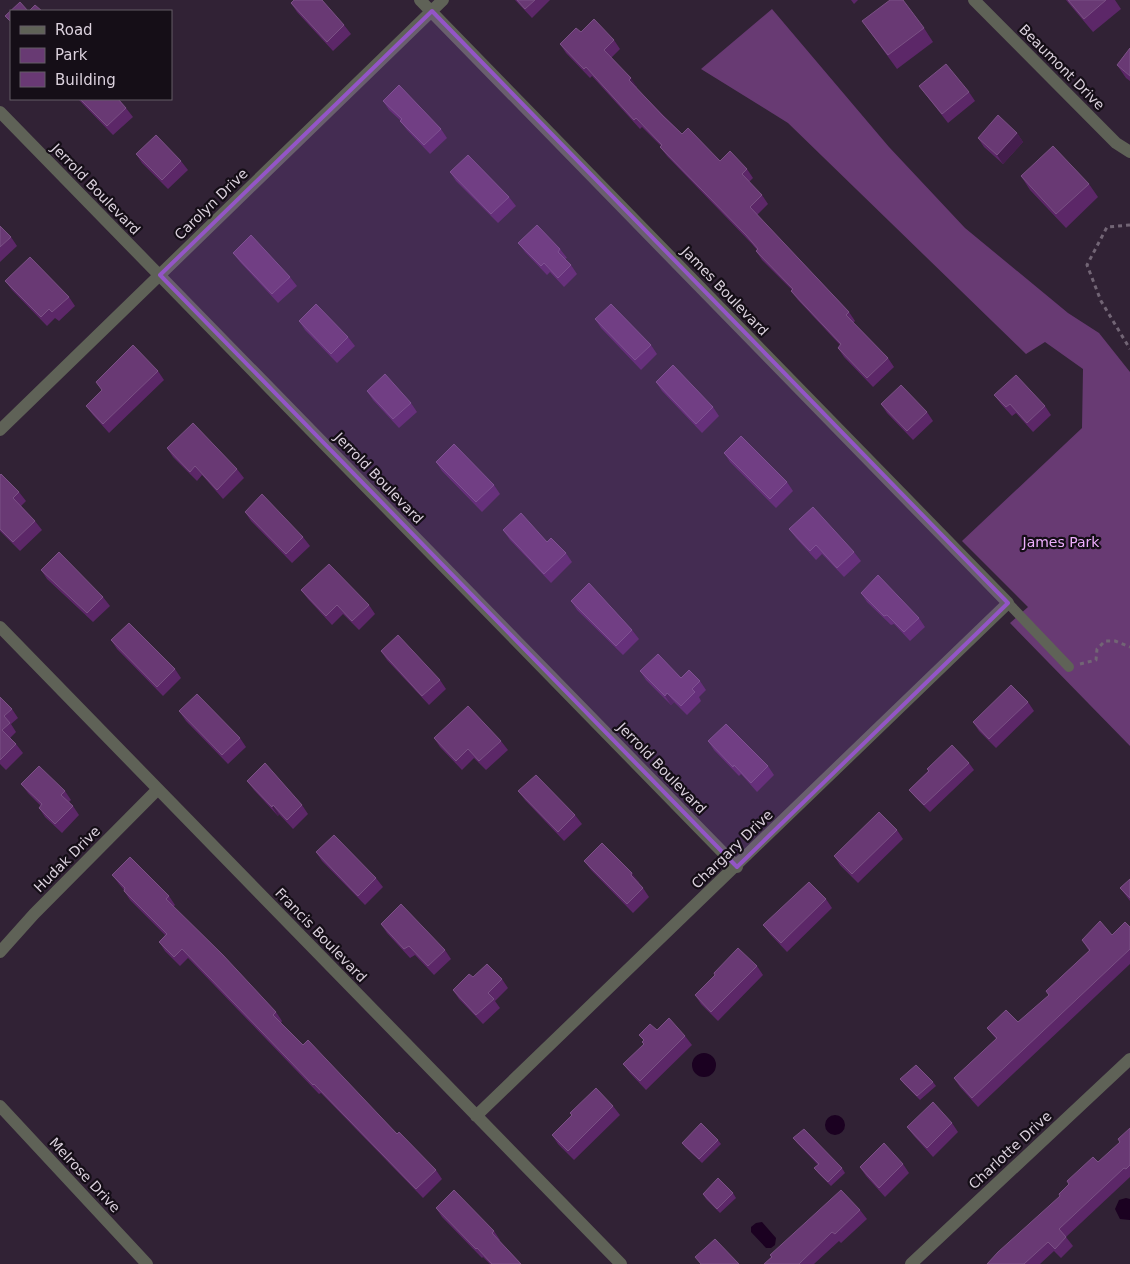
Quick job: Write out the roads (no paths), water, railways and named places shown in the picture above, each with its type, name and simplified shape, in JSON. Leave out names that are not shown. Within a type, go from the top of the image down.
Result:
[{"type":"street","name":"James Boulevard","points":[[420,0],[1008,603]]},
{"type":"street","name":"Carolyn Drive","points":[[0,430],[443,0]]},
{"type":"street","name":"Beaumont Drive","points":[[974,0],[1116,143],[1130,152]]},
{"type":"street","name":"Jerrold Boulevard","points":[[0,112],[737,866]]},
{"type":"street","name":"Chargary Drive","points":[[476,1116],[1008,603]]},
{"type":"street","name":"Francis Boulevard","points":[[0,627],[621,1264]]},
{"type":"street","name":"Hudak Drive","points":[[0,952],[34,914],[158,790]]},
{"type":"street","name":"Charlotte Drive","points":[[911,1264],[1130,1059]]},
{"type":"street","name":"Melrose Drive","points":[[0,1106],[147,1264]]},
{"type":"lane","points":[[1008,603],[1069,667]]},
{"type":"park label","name":"James Park","points":[[1061,542]]}]
